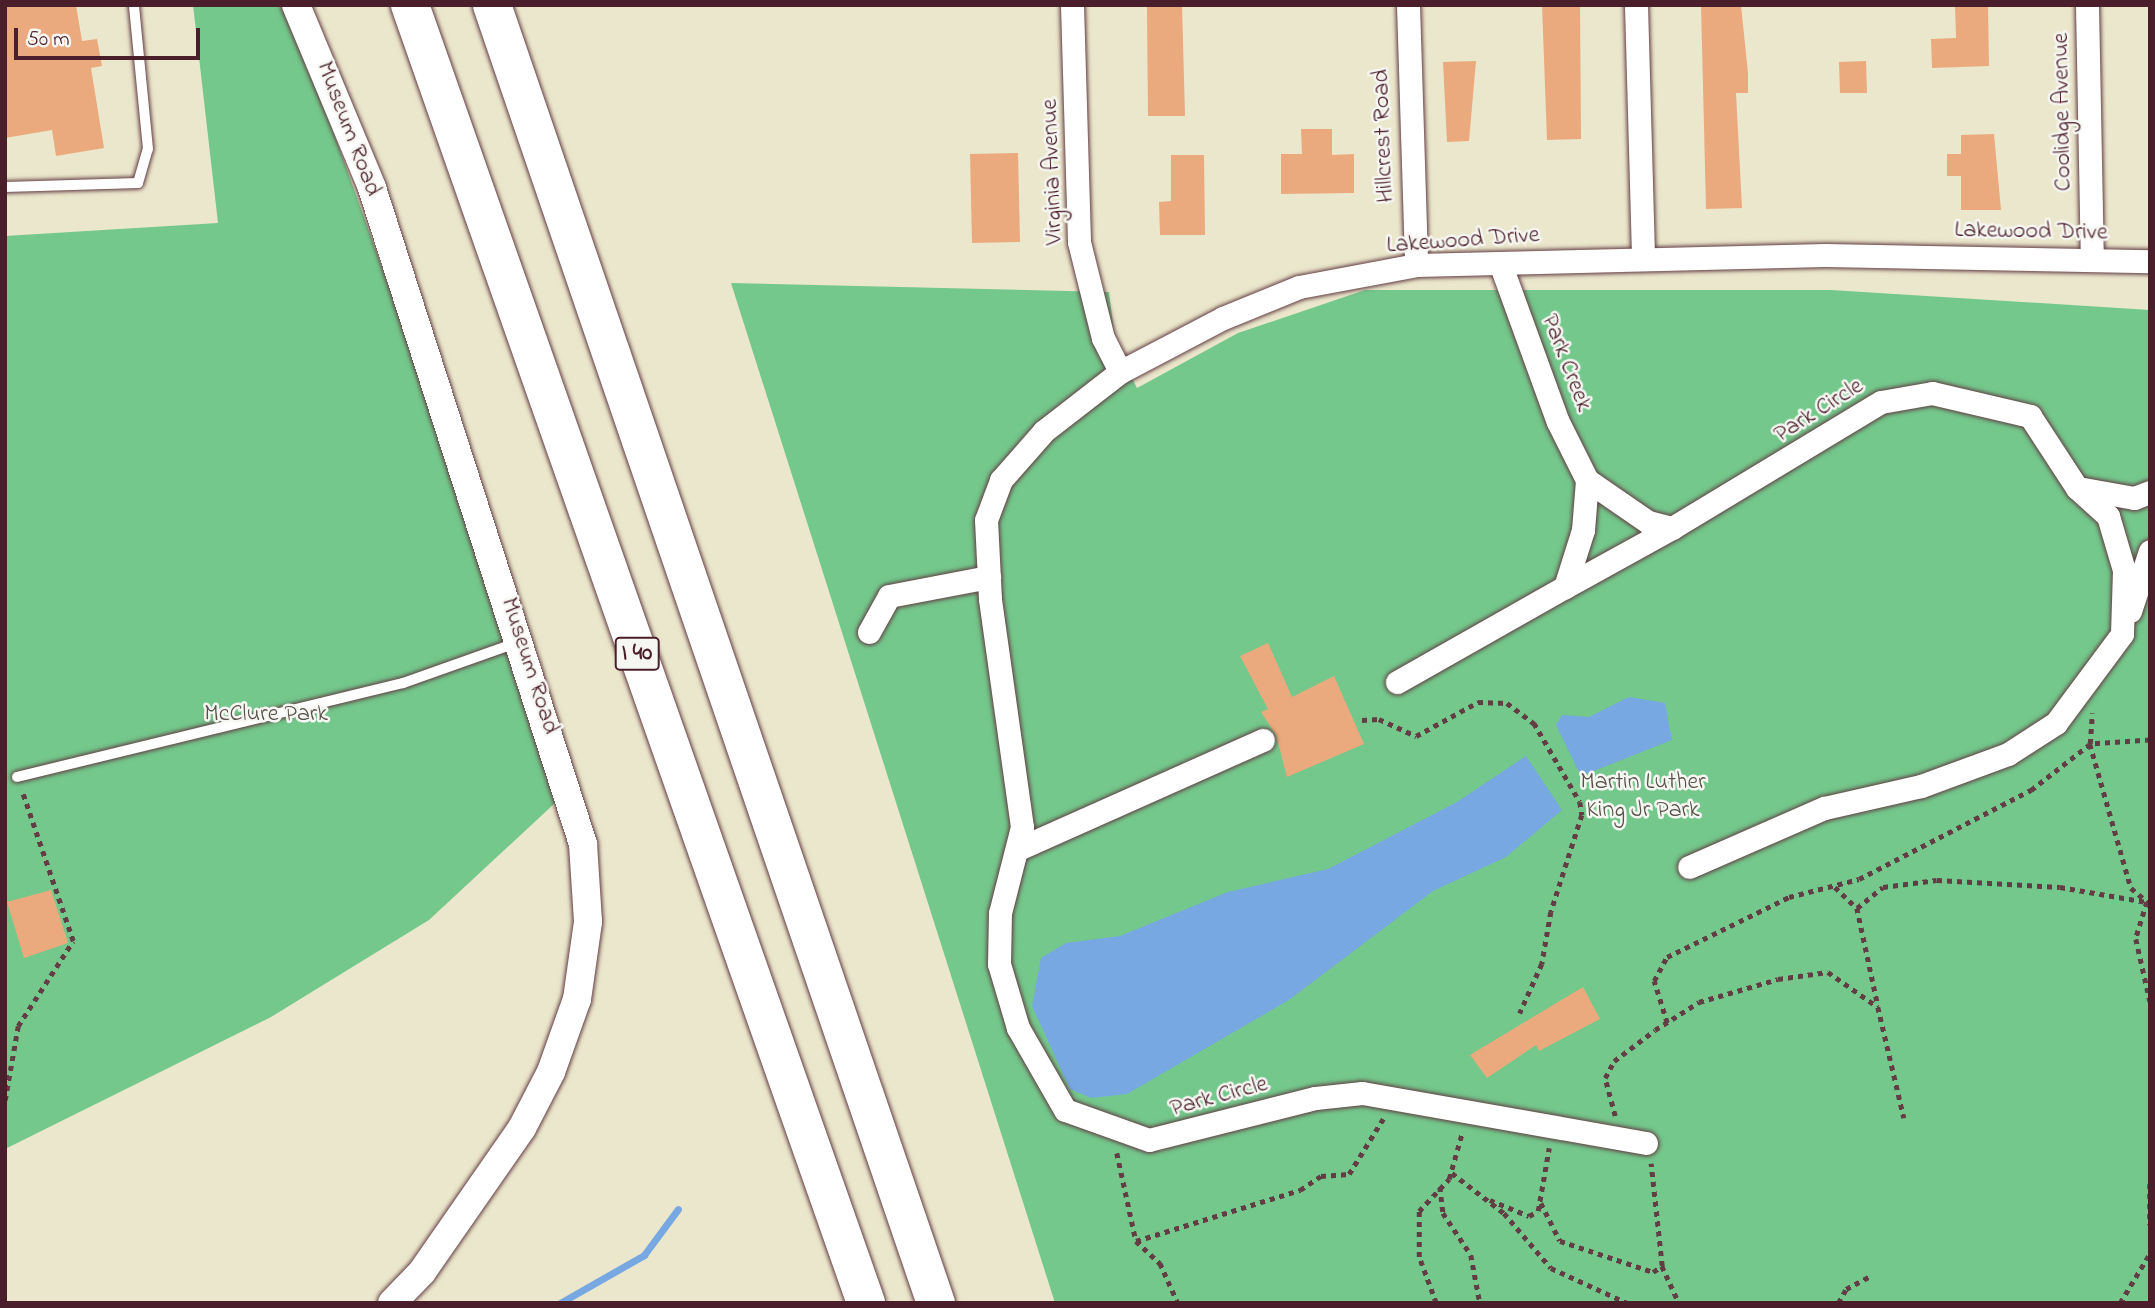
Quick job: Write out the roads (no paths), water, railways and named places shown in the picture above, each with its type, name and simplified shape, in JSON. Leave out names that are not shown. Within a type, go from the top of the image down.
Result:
[{"type":"highway","name":"I 40","points":[[410,5],[866,1303]]},
{"type":"highway","points":[[492,5],[936,1303]]},
{"type":"street","name":"Museum Road","points":[[296,5],[372,188],[521,641],[583,844],[588,922],[577,999],[551,1072],[522,1128],[422,1272],[392,1303]]},
{"type":"street","name":"Virginia Avenue","points":[[1072,5],[1079,242],[1103,338],[1120,372]]},
{"type":"street","name":"Hillcrest Road","points":[[1408,5],[1416,265]]},
{"type":"street","points":[[1636,5],[1643,258]]},
{"type":"street","name":"Coolidge Avenue","points":[[2087,5],[2092,259]]},
{"type":"street","name":"Lakewood Drive","points":[[989,577],[985,520],[1001,480],[1044,431],[1120,372],[1223,318],[1299,287],[1416,265],[1500,262],[1643,258],[2150,261]]},
{"type":"street","name":"Park Creek","points":[[1500,262],[1559,422],[1587,481]]},
{"type":"street","name":"Park Circle","points":[[1672,528],[1881,402],[1932,393],[2029,416],[2077,488],[2108,516],[2124,570],[2122,635]]},
{"type":"street","points":[[1566,587],[1583,530],[1587,481],[1648,522],[1672,528]]},
{"type":"street","points":[[2077,488],[2134,498],[2150,492]]},
{"type":"street","points":[[1397,682],[1672,528]]},
{"type":"street","points":[[1689,867],[1824,808],[1921,786],[2008,754],[2056,723],[2093,680],[2122,635],[2150,551]]},
{"type":"street","points":[[869,632],[889,596],[989,577]]},
{"type":"street","name":"Park Circle","points":[[989,577],[1019,782],[1018,849],[1000,913],[1002,976],[1046,1086],[1065,1110],[1103,1128],[1160,1139],[1315,1098],[1396,1097],[1646,1143]]},
{"type":"street","points":[[1018,849],[1263,740]]},
{"type":"lane","points":[[5,187],[138,183],[148,149],[134,5]]},
{"type":"lane","points":[[17,777],[390,687],[521,641]]},
{"type":"water","points":[[1629,697],[1665,703],[1672,740],[1581,776],[1556,725],[1562,715],[1589,717]]},
{"type":"water","points":[[1526,756],[1562,810],[1506,857],[1433,891],[1289,1000],[1127,1094],[1091,1098],[1070,1089],[1032,1006],[1041,958],[1066,943],[1120,936],[1228,892],[1328,869],[1457,802]]},
{"type":"waterway","points":[[560,1303],[644,1255],[678,1209]]},
{"type":"park label","name":"McClure Park","points":[[266,715]]},
{"type":"park label","name":"Martin Luther King Jr Park","points":[[1643,797]]}]
